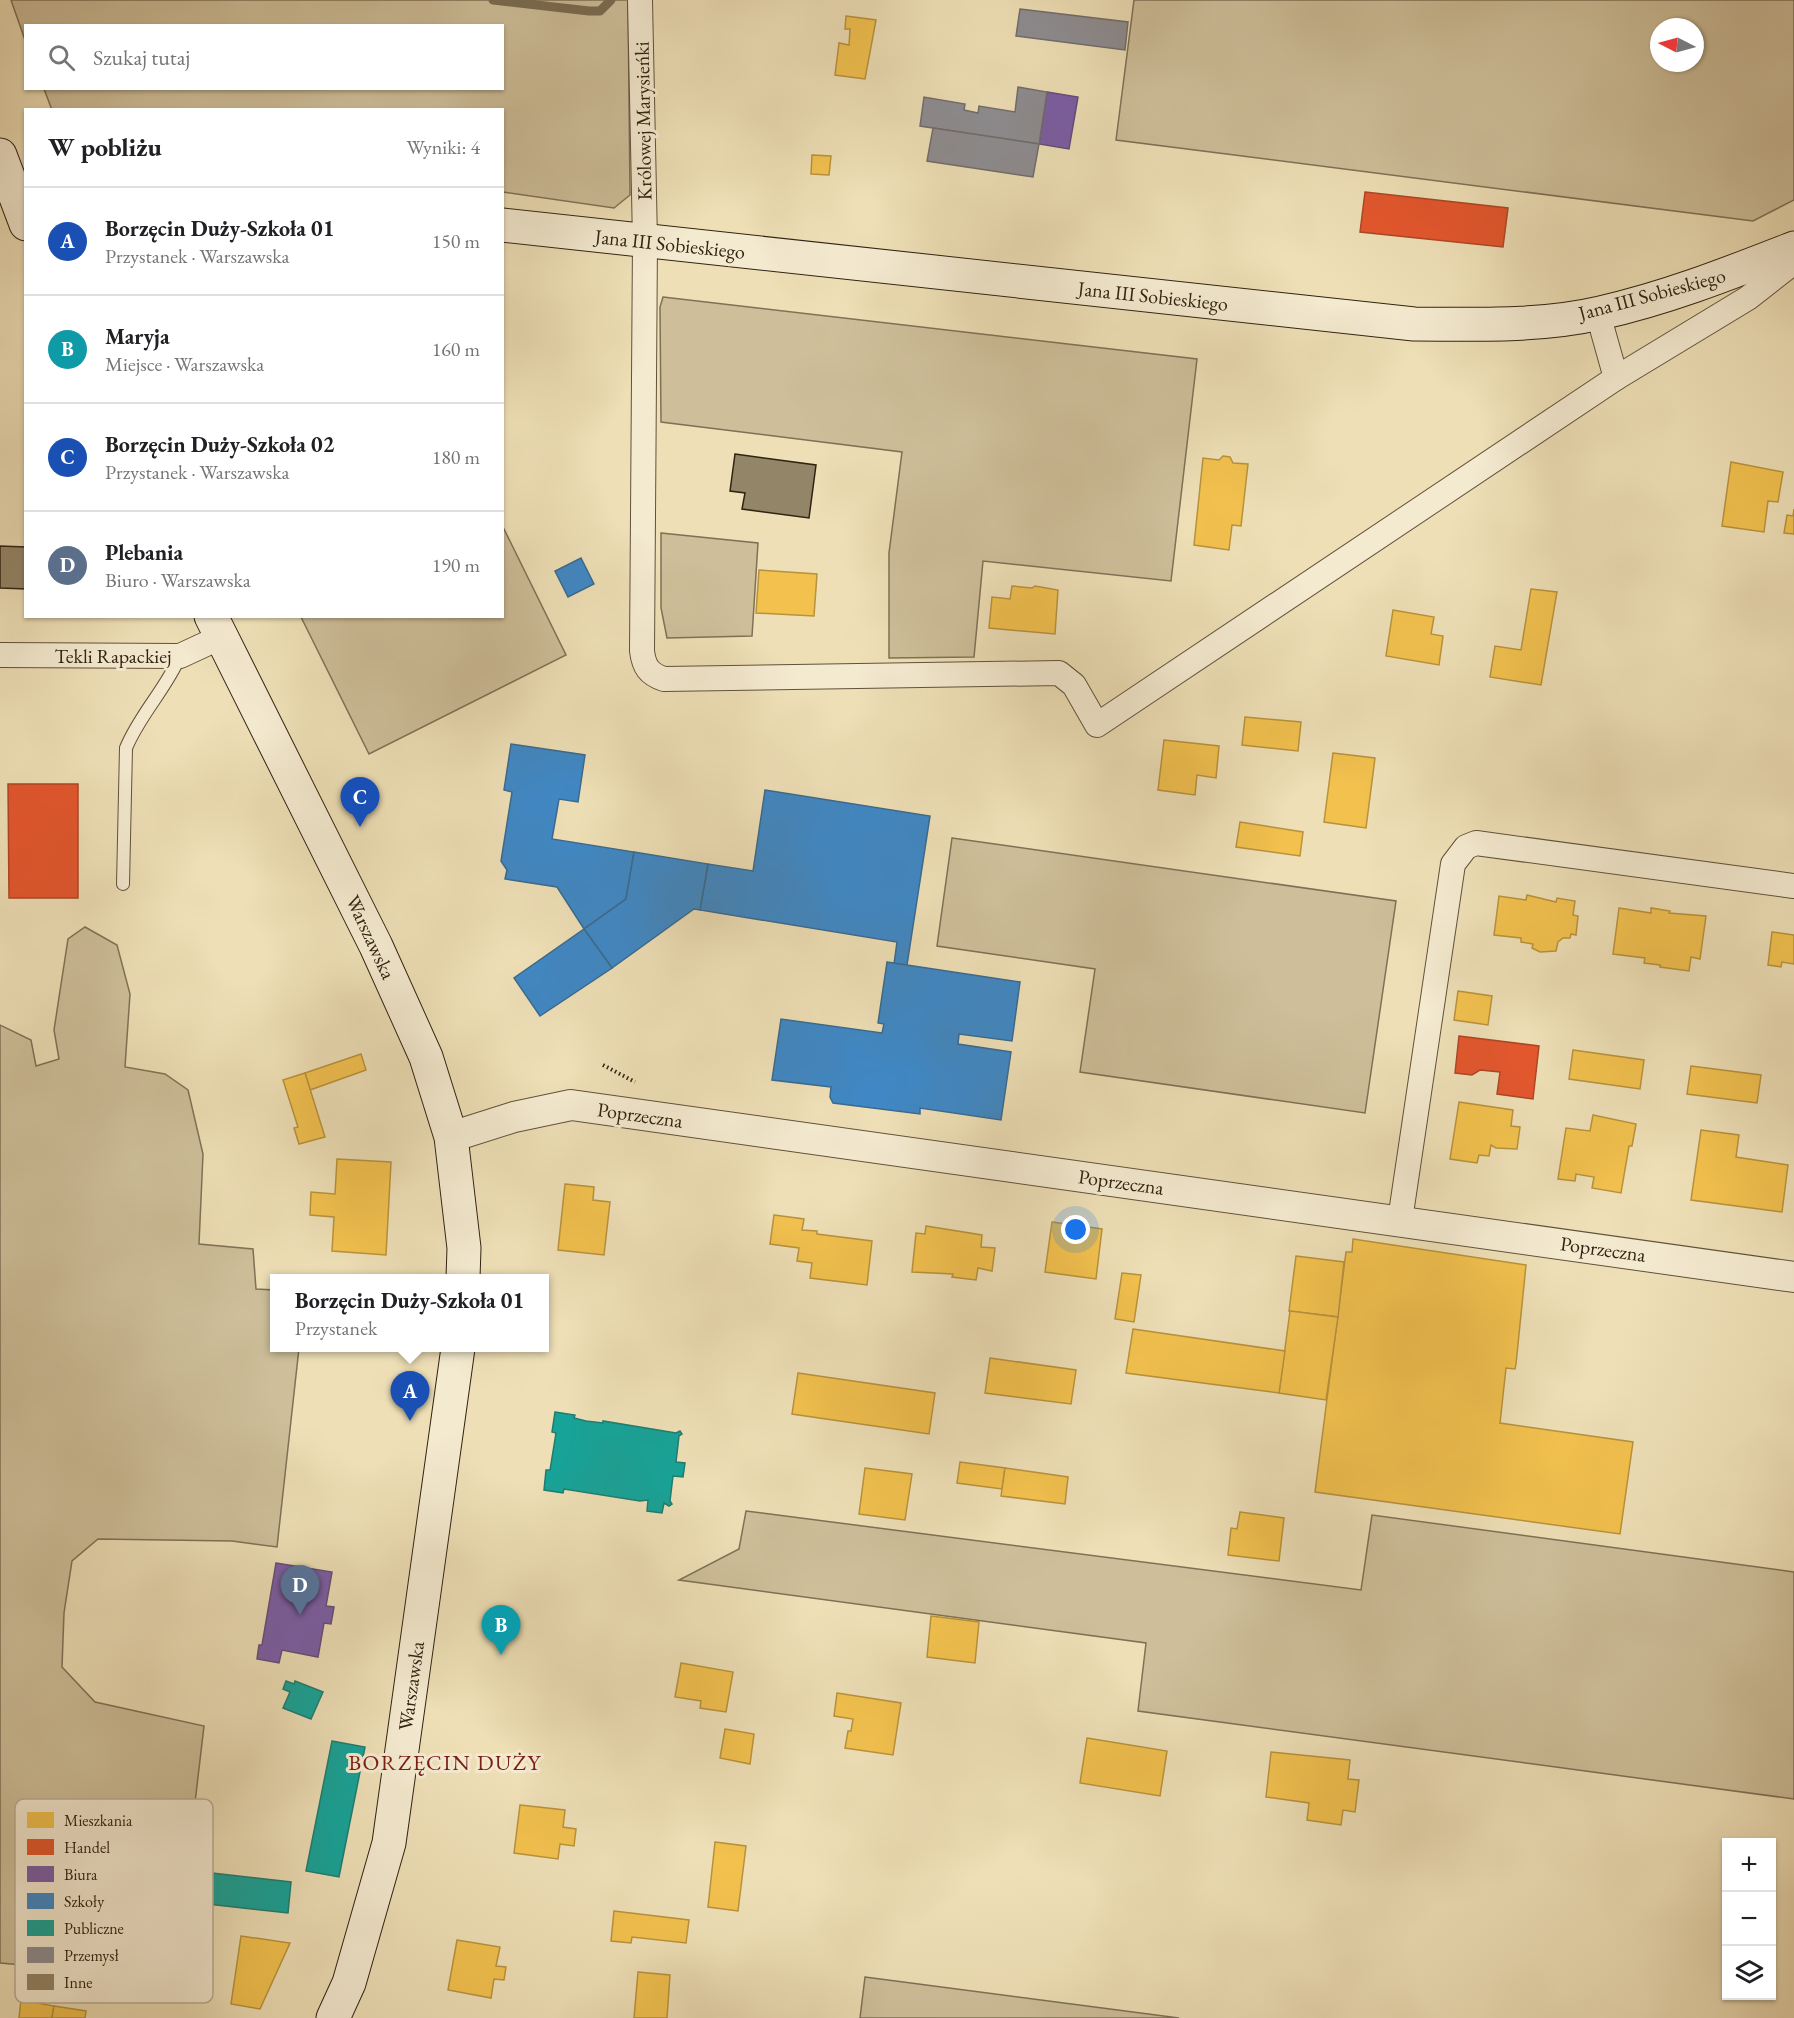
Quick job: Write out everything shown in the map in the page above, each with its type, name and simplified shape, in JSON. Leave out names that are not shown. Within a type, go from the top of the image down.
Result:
[{"type":"main road","points":[[0,155],[19,189],[24,214]]},
{"type":"main road","name":"Jana III Sobieskiego","points":[[504,225],[1414,324],[1508,324],[1598,314],[1701,285],[1794,248]]},
{"type":"main road","name":"Warszawska","points":[[216,627],[376,946],[426,1058],[451,1137],[464,1248],[464,1274]]},
{"type":"main road","name":"Warszawska","points":[[333,2018],[349,1983],[389,1843],[457,1352]]},
{"type":"street","name":"Królowej Marysieńki","points":[[640,0],[645,242],[642,651],[646,669],[653,675],[664,679],[1059,672],[1074,685],[1097,725],[1616,378]]},
{"type":"street","points":[[1598,314],[1616,378],[1748,298],[1794,262]]},
{"type":"street","name":"Tekli Rapackiej","points":[[0,655],[180,656],[216,627]]},
{"type":"street","points":[[1400,1220],[1453,864],[1466,847],[1476,843],[1794,886]]},
{"type":"street","name":"Poprzeczna","points":[[451,1137],[514,1117],[571,1105],[1794,1276]]},
{"type":"lane","points":[[123,884],[126,748],[134,729],[172,675],[180,656]]},
{"type":"path","points":[[603,1065],[621,1073],[638,1087]]},
{"type":"shaded area","points":[[11,0],[628,0],[630,195],[614,208],[504,192],[504,108],[51,108],[44,90],[504,90],[504,24],[24,24],[24,37]]},
{"type":"shaded area","points":[[1134,0],[1794,0],[1794,200],[1753,221],[1116,140]]},
{"type":"shaded area","points":[[663,297],[1197,359],[1171,581],[983,561],[974,657],[889,658],[889,553],[902,452],[661,422],[660,307]]},
{"type":"shaded area","points":[[504,529],[566,655],[369,754],[301,618],[504,618]]},
{"type":"shaded area","points":[[661,533],[758,543],[752,636],[667,638],[661,608]]},
{"type":"shaded area","points":[[952,838],[1396,901],[1365,1113],[1080,1072],[1095,969],[937,946]]},
{"type":"shaded area","points":[[85,927],[117,945],[130,994],[125,1067],[165,1074],[188,1090],[203,1154],[199,1244],[253,1249],[256,1289],[270,1290],[270,1352],[299,1352],[277,1547],[232,1541],[98,1539],[72,1561],[64,1613],[62,1667],[95,1702],[204,1726],[195,1799],[15,1799],[15,1964],[0,1963],[0,1025],[31,1040],[36,1066],[59,1059],[54,1030],[68,939]]},
{"type":"shaded area","points":[[746,1511],[1361,1590],[1372,1515],[1794,1572],[1794,1799],[1138,1711],[1146,1643],[679,1580],[739,1549]]},
{"type":"shaded area","points":[[865,1977],[1179,2018],[860,2018]]},
{"type":"building: Mieszkania","points":[[846,16],[876,20],[865,79],[835,75],[839,43],[849,45],[850,29],[845,29]]},
{"type":"building: Mieszkania","points":[[812,155],[831,156],[829,175],[811,174]]},
{"type":"building: Mieszkania","points":[[1223,456],[1230,457],[1233,463],[1248,464],[1241,526],[1232,525],[1229,550],[1194,545],[1203,458],[1219,460]]},
{"type":"building: Mieszkania","points":[[1731,462],[1783,472],[1778,502],[1768,501],[1764,532],[1722,526]]},
{"type":"building: Mieszkania","points":[[1794,509],[1794,534],[1784,533],[1787,515],[1793,516]]},
{"type":"building: Mieszkania","points":[[759,570],[817,574],[814,616],[756,613]]},
{"type":"building: Mieszkania","points":[[1012,586],[1032,588],[1035,586],[1058,590],[1055,634],[989,628],[992,597],[1010,599]]},
{"type":"building: Mieszkania","points":[[1531,589],[1557,592],[1541,685],[1490,677],[1495,646],[1521,650]]},
{"type":"building: Mieszkania","points":[[1393,610],[1434,617],[1431,634],[1443,636],[1439,665],[1386,656]]},
{"type":"building: Mieszkania","points":[[1245,717],[1301,722],[1298,751],[1242,745]]},
{"type":"building: Mieszkania","points":[[1164,740],[1219,746],[1216,778],[1197,775],[1195,795],[1158,790]]},
{"type":"building: Mieszkania","points":[[1333,753],[1375,758],[1366,828],[1324,822]]},
{"type":"building: Mieszkania","points":[[1240,822],[1303,832],[1300,856],[1236,847]]},
{"type":"building: Mieszkania","points":[[1527,895],[1556,902],[1557,898],[1575,901],[1573,915],[1578,916],[1576,935],[1571,934],[1570,938],[1563,938],[1558,942],[1556,951],[1540,952],[1532,948],[1533,944],[1521,942],[1521,938],[1494,935],[1499,896],[1526,900]]},
{"type":"building: Mieszkania","points":[[1619,908],[1651,913],[1651,908],[1670,911],[1669,913],[1706,916],[1700,959],[1691,957],[1689,971],[1644,963],[1645,958],[1613,954]]},
{"type":"building: Mieszkania","points":[[1772,932],[1794,935],[1794,964],[1782,962],[1781,967],[1768,965]]},
{"type":"building: Mieszkania","points":[[1458,991],[1492,996],[1488,1025],[1454,1020]]},
{"type":"building: Mieszkania","points":[[1573,1050],[1644,1060],[1640,1089],[1569,1079]]},
{"type":"building: Mieszkania","points":[[361,1054],[366,1070],[310,1090],[305,1073]]},
{"type":"building: Mieszkania","points":[[1691,1066],[1761,1075],[1757,1103],[1687,1094]]},
{"type":"building: Mieszkania","points":[[305,1073],[325,1137],[299,1144],[294,1128],[298,1127],[283,1080]]},
{"type":"building: Mieszkania","points":[[1459,1102],[1513,1110],[1511,1126],[1520,1127],[1517,1149],[1496,1148],[1491,1145],[1489,1156],[1479,1155],[1477,1163],[1450,1159]]},
{"type":"building: Mieszkania","points":[[1593,1115],[1636,1124],[1632,1146],[1629,1146],[1621,1193],[1592,1188],[1594,1177],[1576,1174],[1575,1181],[1558,1179],[1566,1128],[1590,1131]]},
{"type":"building: Mieszkania","points":[[1701,1130],[1739,1135],[1736,1157],[1788,1165],[1782,1212],[1691,1200]]},
{"type":"building: Mieszkania","points":[[337,1159],[391,1162],[386,1255],[332,1251],[334,1217],[310,1215],[311,1192],[335,1194]]},
{"type":"building: Mieszkania","points":[[565,1184],[594,1187],[593,1200],[610,1202],[604,1255],[558,1250]]},
{"type":"building: Mieszkania","points":[[774,1215],[804,1219],[802,1230],[817,1231],[817,1234],[872,1241],[867,1285],[810,1278],[812,1263],[797,1261],[799,1248],[770,1244]]},
{"type":"building: Mieszkania","points":[[1052,1222],[1102,1229],[1096,1279],[1045,1272]]},
{"type":"building: Mieszkania","points":[[926,1226],[982,1235],[981,1247],[995,1248],[992,1271],[978,1268],[976,1280],[952,1277],[953,1274],[912,1272],[916,1233],[925,1234]]},
{"type":"building: Mieszkania","points":[[1353,1239],[1526,1265],[1516,1364],[1515,1369],[1506,1368],[1500,1423],[1633,1442],[1620,1534],[1315,1492],[1346,1252],[1352,1252]]},
{"type":"building: Mieszkania","points":[[1296,1256],[1344,1262],[1338,1317],[1289,1311]]},
{"type":"building: Mieszkania","points":[[1122,1273],[1141,1275],[1134,1322],[1115,1319]]},
{"type":"building: Mieszkania","points":[[1290,1311],[1338,1317],[1326,1400],[1279,1393]]},
{"type":"building: Mieszkania","points":[[1133,1329],[1285,1351],[1279,1393],[1126,1373]]},
{"type":"building: Mieszkania","points":[[990,1358],[1076,1370],[1071,1404],[985,1393]]},
{"type":"building: Mieszkania","points":[[798,1373],[935,1393],[929,1434],[792,1414]]},
{"type":"building: Mieszkania","points":[[960,1462],[1005,1468],[1002,1489],[957,1483]]},
{"type":"building: Mieszkania","points":[[865,1468],[912,1474],[905,1520],[859,1514]]},
{"type":"building: Mieszkania","points":[[1005,1468],[1068,1477],[1065,1504],[1001,1496]]},
{"type":"building: Mieszkania","points":[[1240,1512],[1284,1518],[1279,1561],[1228,1555],[1231,1528],[1237,1529]]},
{"type":"building: Mieszkania","points":[[931,1616],[979,1622],[975,1663],[927,1657]]},
{"type":"building: Mieszkania","points":[[681,1663],[733,1672],[726,1712],[700,1708],[701,1701],[675,1697]]},
{"type":"building: Mieszkania","points":[[837,1693],[901,1703],[893,1755],[845,1748],[853,1719],[834,1716]]},
{"type":"building: Mieszkania","points":[[725,1729],[754,1734],[750,1764],[720,1758]]},
{"type":"building: Mieszkania","points":[[1087,1738],[1167,1751],[1160,1796],[1080,1783]]},
{"type":"building: Mieszkania","points":[[1271,1752],[1350,1760],[1348,1779],[1359,1780],[1355,1812],[1343,1810],[1341,1825],[1307,1820],[1309,1803],[1266,1797]]},
{"type":"building: Mieszkania","points":[[520,1805],[565,1810],[563,1827],[576,1829],[574,1846],[560,1844],[558,1859],[514,1853]]},
{"type":"building: Mieszkania","points":[[715,1842],[746,1846],[738,1911],[708,1907]]},
{"type":"building: Mieszkania","points":[[614,1911],[689,1920],[686,1943],[632,1937],[631,1943],[611,1941]]},
{"type":"building: Mieszkania","points":[[241,1936],[290,1943],[260,2009],[231,2004]]},
{"type":"building: Mieszkania","points":[[457,1940],[500,1947],[496,1966],[506,1967],[504,1980],[494,1979],[491,1998],[448,1990]]},
{"type":"building: Mieszkania","points":[[638,1972],[670,1975],[667,2018],[634,2018]]},
{"type":"building: Mieszkania","points":[[21,2003],[54,2006],[52,2018],[19,2018]]},
{"type":"building: Mieszkania","points":[[54,2006],[86,2011],[85,2018],[52,2018]]},
{"type":"building: Handel","points":[[1365,192],[1508,208],[1503,247],[1360,232]]},
{"type":"building: Handel","points":[[8,784],[78,784],[78,898],[9,898]]},
{"type":"building: Handel","points":[[1459,1036],[1539,1046],[1533,1099],[1497,1094],[1500,1072],[1480,1070],[1472,1075],[1455,1073]]},
{"type":"building: Biura","points":[[1047,92],[1078,97],[1069,149],[1039,144]]},
{"type":"building: Biura","points":[[276,1563],[332,1572],[326,1606],[334,1607],[331,1624],[324,1623],[318,1657],[282,1650],[279,1663],[257,1659],[259,1645],[262,1645]]},
{"type":"building: Szkoły","points":[[581,558],[594,584],[568,597],[555,571]]},
{"type":"building: Szkoły","points":[[511,744],[585,755],[578,802],[559,799],[552,839],[634,852],[626,899],[584,929],[557,887],[505,879],[507,870],[501,861],[512,792],[504,790]]},
{"type":"building: Szkoły","points":[[765,790],[930,816],[907,965],[894,964],[897,942],[700,910],[708,864],[753,871]]},
{"type":"building: Szkoły","points":[[634,852],[708,864],[700,910],[694,909],[612,968],[584,929],[626,899]]},
{"type":"building: Szkoły","points":[[584,929],[612,968],[540,1016],[514,978]]},
{"type":"building: Szkoły","points":[[887,962],[1020,982],[1012,1041],[959,1034],[958,1044],[1011,1052],[1001,1120],[920,1108],[920,1114],[833,1103],[830,1097],[831,1087],[772,1080],[781,1019],[882,1033],[884,1024],[878,1023]]},
{"type":"building: Publiczne","points":[[555,1412],[575,1415],[574,1418],[586,1421],[603,1423],[603,1421],[676,1433],[680,1431],[682,1434],[679,1436],[676,1462],[685,1463],[683,1477],[673,1476],[670,1501],[672,1504],[669,1506],[664,1503],[662,1513],[647,1511],[648,1500],[640,1501],[564,1489],[563,1493],[544,1490],[546,1470],[550,1470],[556,1433],[552,1432]]},
{"type":"building: Publiczne","points":[[286,1681],[294,1684],[295,1681],[323,1692],[311,1719],[283,1708],[290,1692],[283,1689]]},
{"type":"building: Publiczne","points":[[332,1741],[365,1747],[339,1877],[306,1871]]},
{"type":"building: Publiczne","points":[[213,1873],[291,1882],[288,1913],[213,1905]]},
{"type":"building: Przemysł","points":[[1020,9],[1128,22],[1125,50],[1016,36]]},
{"type":"building: Przemysł","points":[[1018,87],[1047,92],[1039,144],[920,126],[924,97],[965,104],[964,110],[978,113],[979,106],[1015,112]]},
{"type":"building: Przemysł","points":[[933,128],[1039,144],[1033,177],[927,161]]},
{"type":"building: Inne","points":[[735,454],[816,465],[809,518],[742,509],[745,493],[730,491]]},
{"type":"building: Inne","points":[[0,546],[24,547],[24,589],[0,588]]},
{"type":"waterway","points":[[493,0],[589,11],[600,11],[611,0]]},
{"type":"place","name":"Borzęcin Duży-Szkoła 02","points":[[360,827]]},
{"type":"place","name":"Borzęcin Duży-Szkoła 01","points":[[410,1421]]},
{"type":"place","name":"Plebania","points":[[300,1615]]},
{"type":"place","name":"Maryja","points":[[501,1655]]},
{"type":"district","name":"BORZĘCIN DUŻY","points":[[445,1762]]}]
